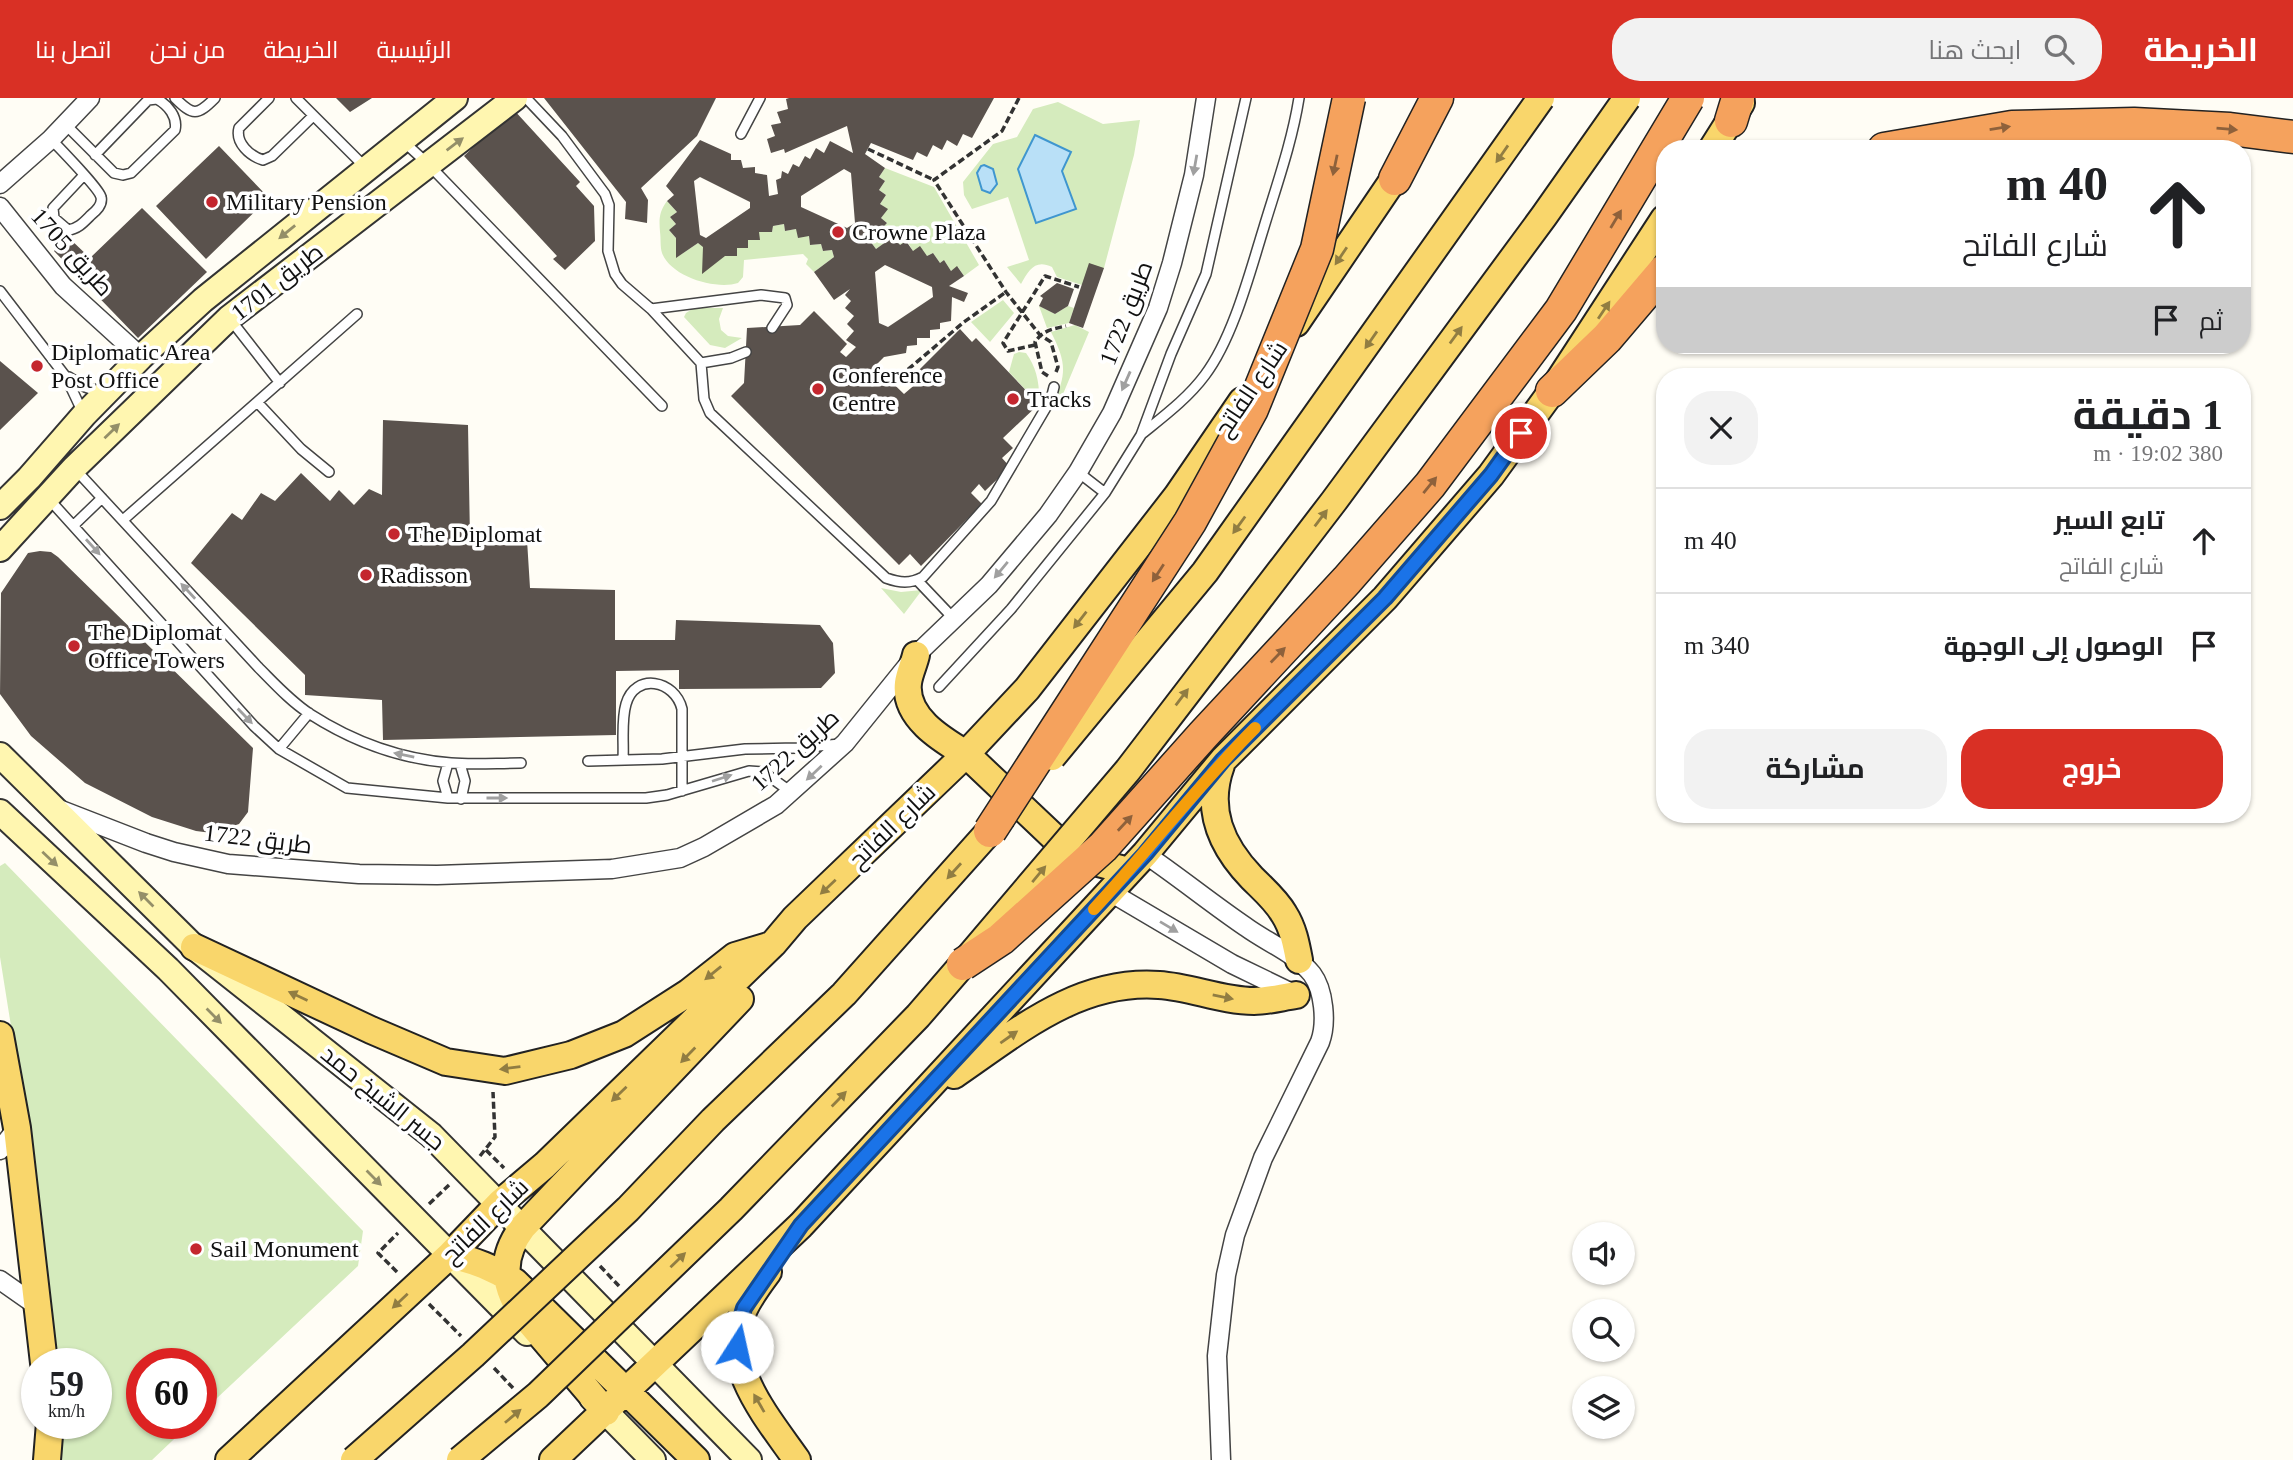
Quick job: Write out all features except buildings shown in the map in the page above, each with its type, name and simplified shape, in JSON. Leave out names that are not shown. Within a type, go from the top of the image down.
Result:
[{"type":"highway","points":[[990,831],[1190,522],[1252,409],[1317,249],[1349,98]]},
{"type":"highway","points":[[1395,179],[1437,98]]},
{"type":"highway","points":[[1663,140],[1688,98]]},
{"type":"highway","points":[[1936,140],[2012,127],[2134,124],[2230,129],[2293,137]]},
{"type":"highway","points":[[963,964],[1001,939],[1102,847],[1347,580],[1430,485],[1561,310],[1656,151]]},
{"type":"highway","points":[[1552,391],[1607,338],[1656,280]]},
{"type":"main road","name":"طريق 1701","points":[[0,507],[141,357],[204,300],[455,98]]},
{"type":"main road","name":"طريق 1701","points":[[0,549],[74,468],[229,318],[515,98]]},
{"type":"main road","name":"شارع الفاتح","points":[[229,1460],[450,1255],[500,1203],[545,1166],[773,944],[795,918],[966,754],[1027,690],[1177,496],[1448,98]]},
{"type":"main road","points":[[354,1460],[472,1355],[628,1209],[713,1120],[844,994],[990,831],[1205,572],[1541,98]]},
{"type":"main road","points":[[460,1460],[538,1395],[731,1209],[918,1016],[963,964],[1128,770],[1334,501],[1544,216],[1627,98]]},
{"type":"main road","points":[[1717,140],[1738,106]]},
{"type":"main road","points":[[553,1460],[801,1225],[1137,863],[1223,760],[1385,598],[1491,475],[1552,391],[1656,231]]},
{"type":"main road","points":[[56,449],[74,468]]},
{"type":"main road","points":[[29,478],[47,497]]},
{"type":"main road","points":[[916,655],[908,682],[909,696],[921,721],[966,754],[1061,844],[1098,863],[1137,863]]},
{"type":"main road","name":"جسر الشيخ حمد","points":[[0,755],[194,947],[431,1135],[749,1460]]},
{"type":"main road","points":[[1223,760],[1214,802],[1219,830],[1232,855],[1283,912],[1296,943],[1299,960]]},
{"type":"main road","points":[[0,812],[178,979],[653,1460]]},
{"type":"main road","points":[[194,947],[446,1062],[505,1071],[571,1055],[624,1034],[688,993],[735,956],[773,944]]},
{"type":"main road","points":[[606,1412],[521,1312],[509,1289],[509,1248],[523,1227],[758,979],[773,944]]},
{"type":"main road","points":[[913,1104],[1049,1011],[1112,987],[1157,984],[1251,1001],[1308,997]]},
{"type":"main road","points":[[0,1035],[18,1128],[42,1348]]},
{"type":"main road","points":[[797,1460],[751,1390],[744,1376],[737,1347],[744,1308],[801,1225]]},
{"type":"main road","points":[[450,1255],[477,1261],[507,1276],[696,1460]]},
{"type":"main road","points":[[47,1460],[49,1439]]},
{"type":"street","points":[[0,184],[51,139],[90,98]]},
{"type":"street","name":"طريق 1722","points":[[53,807],[146,843],[228,864],[359,874],[437,875],[612,869],[680,858],[776,805],[845,743],[916,655],[989,585],[1048,515],[1078,472],[1112,414],[1158,308],[1194,175],[1206,98]]},
{"type":"street","name":"طريق 1705","points":[[0,207],[63,286],[141,357]]},
{"type":"street","points":[[1137,863],[1299,960],[1314,977],[1308,997]]},
{"type":"street","points":[[1110,892],[1232,964],[1308,997],[1325,1026],[1258,1170],[1226,1275],[1217,1356],[1221,1460]]},
{"type":"street","points":[[0,1150],[18,1128]]},
{"type":"street","points":[[0,1280],[37,1306]]},
{"type":"lane","points":[[175,98],[191,112],[197,112],[204,110],[215,98]]},
{"type":"lane","points":[[269,98],[237,133],[241,144],[258,159],[272,156],[313,116]]},
{"type":"lane","points":[[296,98],[366,168]]},
{"type":"lane","points":[[526,98],[551,124],[605,194],[608,205],[608,251],[615,274],[701,363],[704,399],[710,414],[886,579],[900,583],[917,580],[932,568],[991,501],[1051,399],[1054,387]]},
{"type":"lane","points":[[741,134],[760,98]]},
{"type":"lane","points":[[939,687],[1003,619],[1105,493],[1141,435],[1171,354],[1206,274],[1246,98]]},
{"type":"lane","points":[[1141,435],[1170,412],[1204,376],[1218,354],[1246,286],[1291,140],[1299,98]]},
{"type":"lane","points":[[65,124],[95,155],[114,173],[123,175],[131,173],[175,130],[177,125],[174,114],[158,99],[148,100],[95,155]]},
{"type":"lane","points":[[551,124],[560,117]]},
{"type":"lane","points":[[51,139],[84,175],[99,192],[101,203],[95,212],[78,227],[68,230],[54,218],[53,208],[84,175]]},
{"type":"lane","points":[[401,140],[428,164],[662,406]]},
{"type":"lane","points":[[0,291],[60,368],[84,415]]},
{"type":"lane","points":[[651,309],[778,295],[785,298],[787,305],[772,328]]},
{"type":"lane","points":[[122,520],[357,314]]},
{"type":"lane","points":[[229,318],[280,383]]},
{"type":"lane","points":[[701,363],[732,358],[746,352]]},
{"type":"lane","points":[[60,368],[76,382],[105,394]]},
{"type":"lane","points":[[258,403],[301,449],[329,472]]},
{"type":"lane","points":[[74,468],[258,667],[282,692],[309,713],[370,745],[398,754],[460,764],[520,763]]},
{"type":"lane","points":[[1078,472],[1105,493]]},
{"type":"lane","points":[[47,497],[230,701],[279,749],[347,788],[448,799],[646,798],[667,796],[749,771],[763,772],[791,792]]},
{"type":"lane","points":[[74,525],[102,498]]},
{"type":"lane","points":[[917,580],[955,620]]},
{"type":"lane","points":[[623,760],[626,704],[635,690],[651,684],[668,688],[680,701],[682,791]]},
{"type":"lane","points":[[279,749],[309,713]]},
{"type":"lane","points":[[588,761],[682,757],[745,749],[797,748],[845,743]]},
{"type":"lane","points":[[448,763],[443,781],[448,799]]},
{"type":"lane","points":[[460,764],[465,781],[461,799]]},
{"type":"path","points":[[934,180],[1002,131],[1019,98]]},
{"type":"path","points":[[868,149],[934,180],[1006,292],[1040,335],[1051,342],[1058,367],[1052,377],[1042,372],[1035,345],[1040,335],[1050,329],[1066,326]]},
{"type":"path","points":[[1035,345],[1008,351],[1003,343],[1045,276],[1079,287]]},
{"type":"path","points":[[892,383],[964,322],[1006,292]]},
{"type":"path","points":[[486,1150],[495,1137],[492,1069]]},
{"type":"green space","points":[[1058,102],[1103,124],[1140,120],[1134,155],[1104,268],[1082,285],[1057,277],[1052,267],[1041,264],[1030,270],[1021,284],[1007,267],[1029,260],[1008,197],[972,209],[964,195],[963,182],[993,144],[1017,137],[1033,109]],"holes":[[[1035,135],[1071,152],[1062,171]]]},
{"type":"green space","points":[[885,168],[934,187],[979,265],[964,276],[958,267],[951,271],[944,260],[940,263],[933,253],[927,256],[913,251],[907,241],[900,245],[894,236],[876,249],[870,241],[887,223],[881,218],[887,209],[880,204],[886,195],[879,190],[885,181],[879,177]]},
{"type":"green space","points":[[667,201],[677,212],[670,217],[676,224],[669,230],[676,238],[677,257],[698,243],[725,256],[737,256],[737,248],[748,248],[748,240],[759,240],[759,232],[772,232],[773,226],[784,224],[785,231],[796,229],[809,236],[810,245],[821,244],[823,251],[832,250],[834,257],[814,272],[806,264],[808,259],[803,254],[744,260],[743,277],[738,283],[718,285],[695,280],[675,269],[662,253],[660,219]]},
{"type":"green space","points":[[1003,300],[1014,313],[990,342],[971,322]]},
{"type":"green space","points":[[1039,306],[1055,314],[1068,306],[1074,308],[1069,323],[1047,328]]},
{"type":"green space","points":[[694,308],[723,308],[719,319],[721,330],[728,336],[742,338],[725,348],[710,345],[684,317]]},
{"type":"green space","points":[[1075,325],[1089,332],[1058,406],[1054,403],[1063,367],[1060,351],[1051,332]]},
{"type":"green space","points":[[1026,353],[1035,371],[1039,404],[1009,372],[1014,354]]},
{"type":"green space","points":[[881,588],[901,592],[922,590],[904,614]]},
{"type":"green space","points":[[5,863],[363,1231],[358,1266],[217,1398],[217,1348],[126,1348],[126,1439],[174,1439],[152,1460],[36,1460],[39,1439],[112,1439],[112,1348],[48,1348],[36,1183],[0,957],[0,866]]},
{"type":"water","points":[[1035,135],[1071,152],[1062,171],[1076,209],[1036,223],[1018,169]]},
{"type":"water","points":[[984,165],[993,169],[997,184],[990,193],[982,190],[977,173]]},
{"type":"slow traffic","points":[[1094,909],[1145,854],[1223,760],[1255,728]]},
{"type":"place","name":"Military Pension","points":[[212,202]]},
{"type":"place","name":"Crowne Plaza","points":[[838,232]]},
{"type":"place","name":"Diplomatic Area Post Office","points":[[37,366]]},
{"type":"place","name":"Conference Centre","points":[[818,389]]},
{"type":"place","name":"Tracks","points":[[1013,399]]},
{"type":"place","name":"The Diplomat","points":[[394,534]]},
{"type":"place","name":"Radisson","points":[[366,575]]},
{"type":"place","name":"The Diplomat Office Towers","points":[[74,646]]},
{"type":"place","name":"Sail Monument","points":[[196,1249]]},
{"type":"route","points":[[737,1347],[744,1308],[801,1225],[1145,854],[1223,760],[1385,598],[1491,475],[1521,433]]}]
